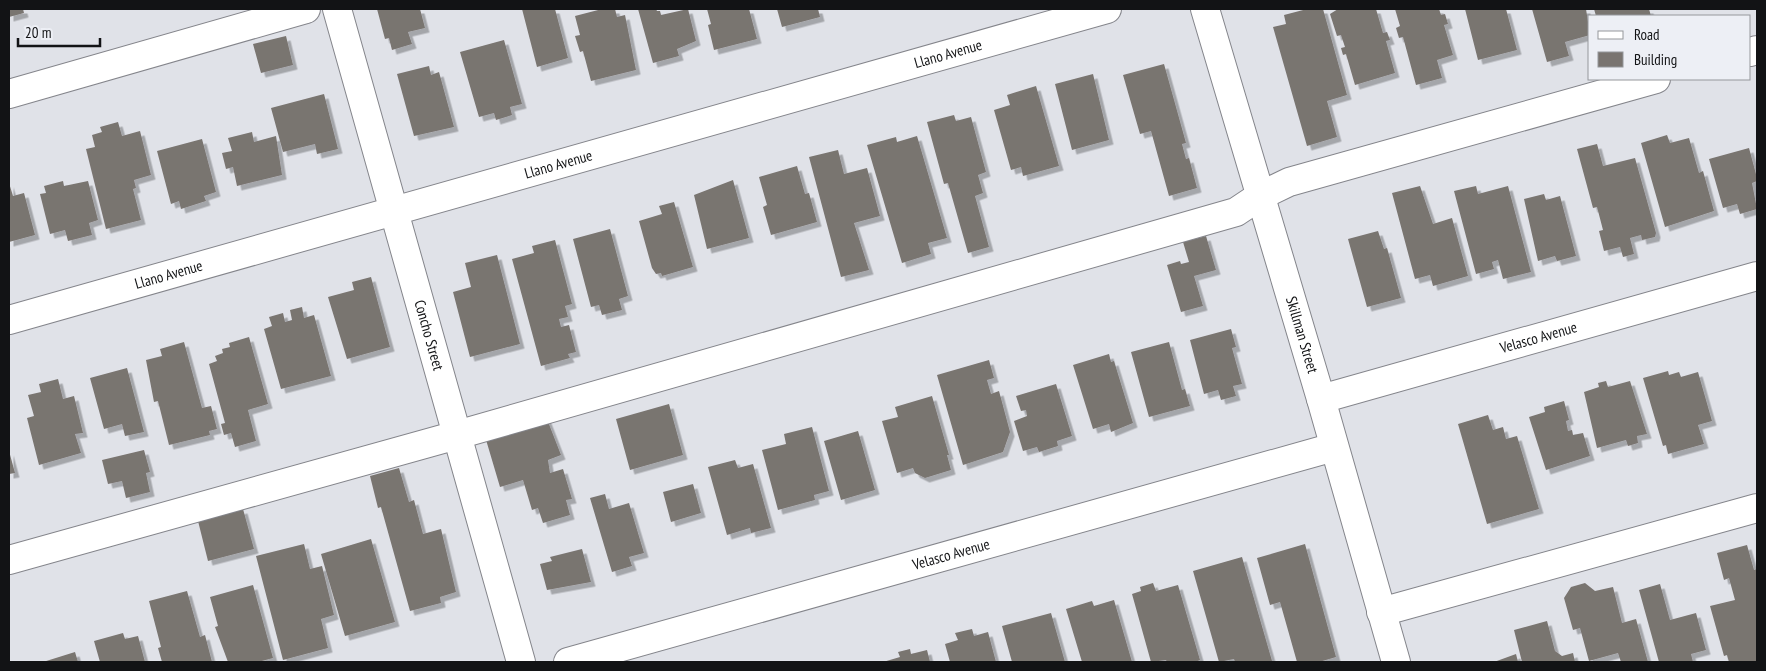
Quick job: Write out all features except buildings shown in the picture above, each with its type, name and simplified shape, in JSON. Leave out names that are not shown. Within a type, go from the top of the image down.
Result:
[{"type":"street","points":[[9,94],[306,9]]},
{"type":"street","name":"Concho Street","points":[[337,9],[521,662]]},
{"type":"street","name":"Llano Avenue","points":[[9,320],[1108,9]]},
{"type":"street","name":"Skillman Street","points":[[1205,9],[1321,399],[1396,662]]},
{"type":"street","points":[[9,560],[457,435],[1236,212],[1260,196],[1289,182],[1652,80]]},
{"type":"street","name":"Velasco Avenue","points":[[1321,399],[1757,276]]},
{"type":"street","name":"Velasco Avenue","points":[[568,662],[1334,447]]},
{"type":"street","points":[[1381,612],[1757,508]]}]
